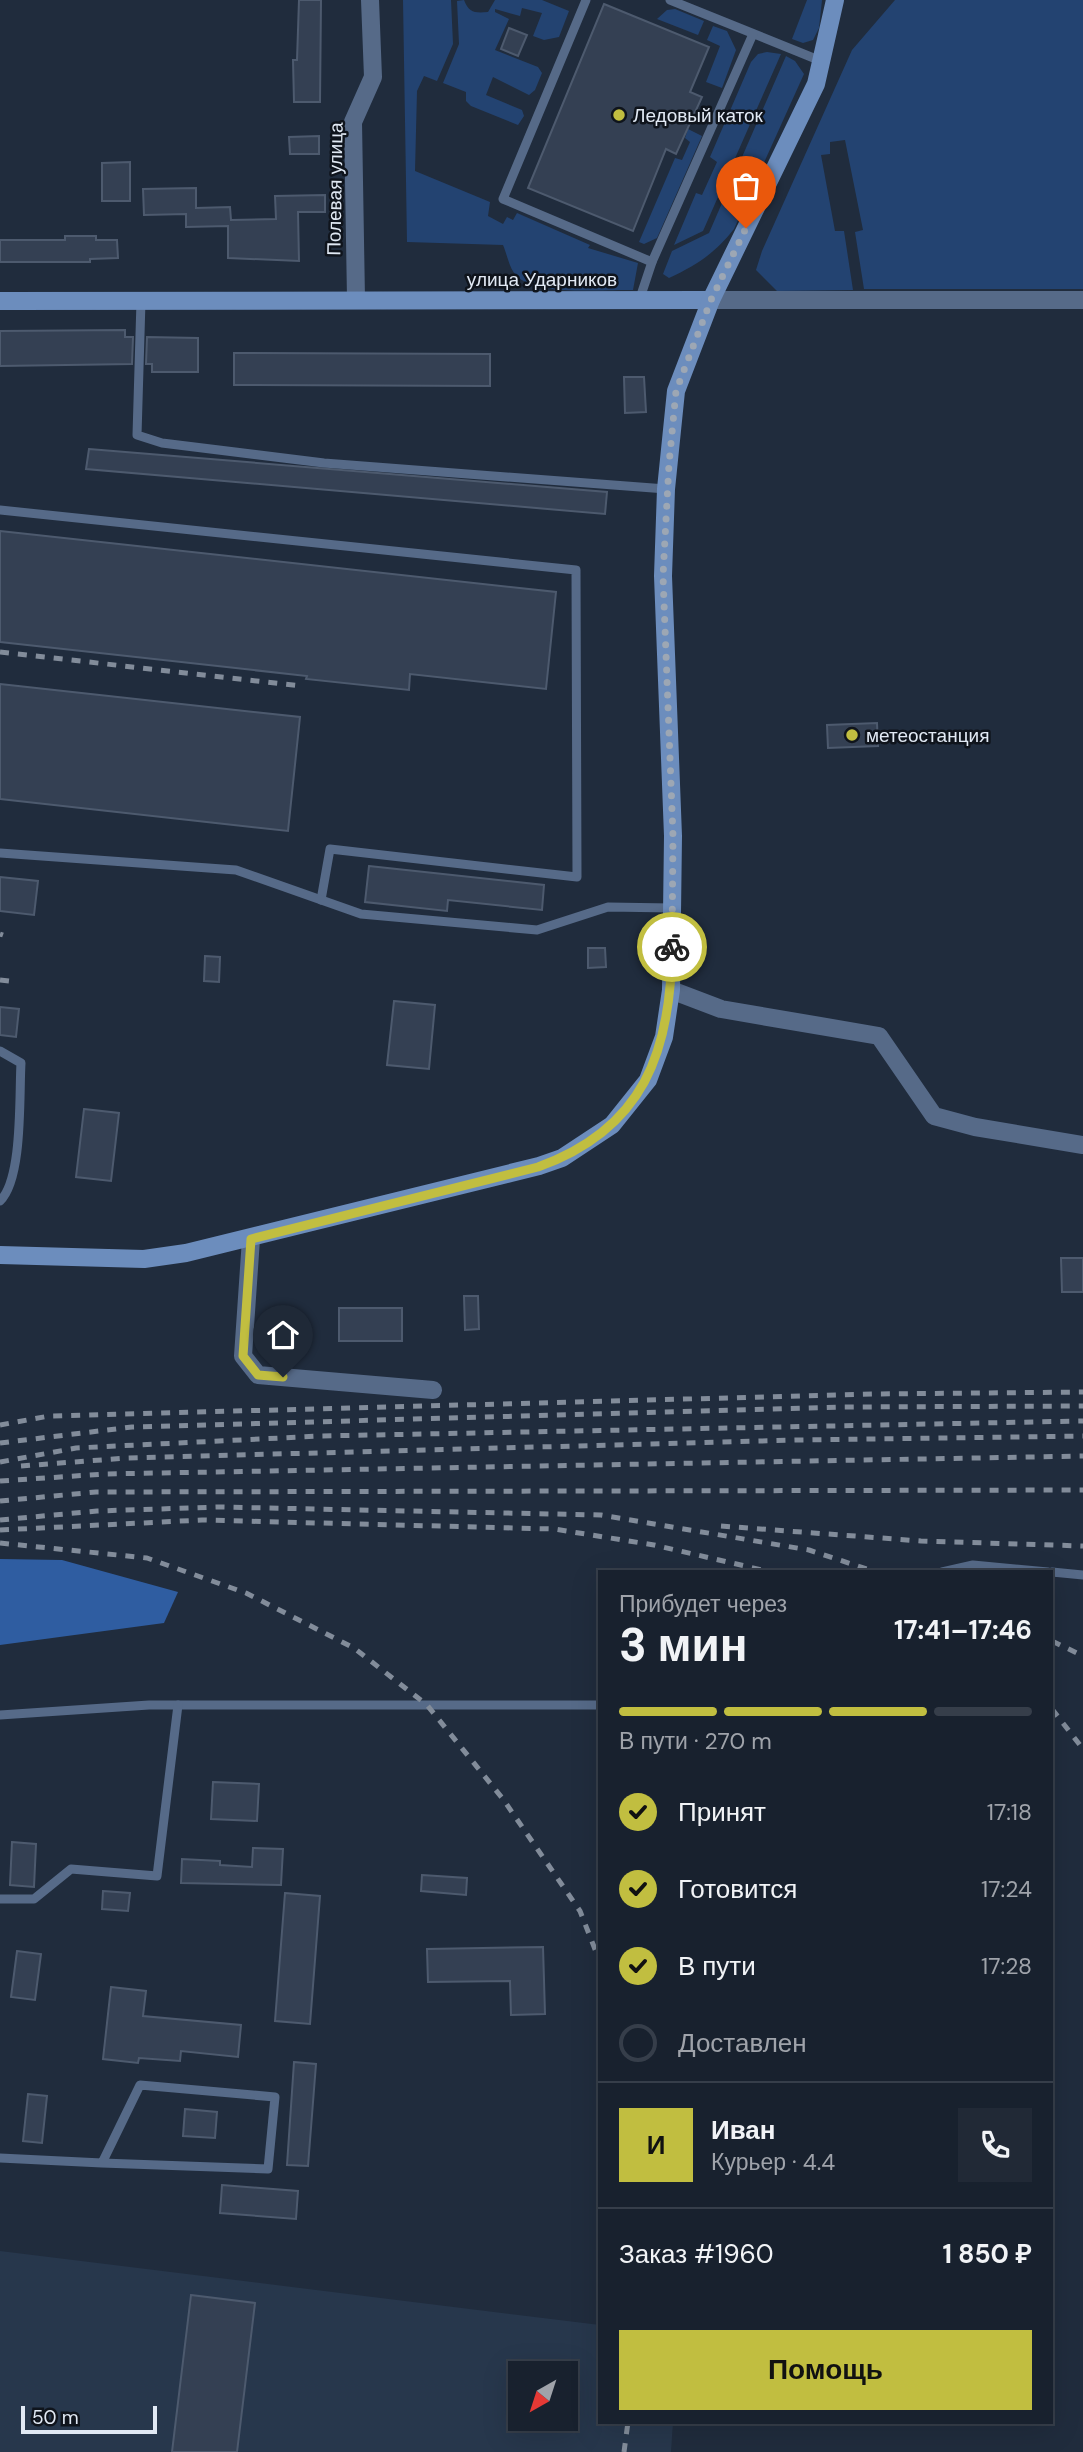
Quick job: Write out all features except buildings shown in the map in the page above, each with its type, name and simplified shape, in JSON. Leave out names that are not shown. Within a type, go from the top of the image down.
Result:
[{"type":"main road","points":[[0,1255],[144,1259],[251,1239],[538,1167],[583,1146],[612,1125],[648,1080],[664,1037],[671,990],[673,836],[663,576],[666,489],[676,391],[711,300],[816,84],[835,0]]},
{"type":"main road","name":"улица Ударников","points":[[0,301],[711,300]]},
{"type":"street","name":"Полевая улица","points":[[356,299],[353,122],[373,77],[370,0]]},
{"type":"street","name":"улица Ударников","points":[[711,300],[1083,300]]},
{"type":"street","points":[[671,990],[721,1009],[879,1036],[934,1116],[975,1127],[1083,1145]]},
{"type":"street","points":[[251,1239],[243,1356],[258,1375],[433,1390]]},
{"type":"lane","points":[[586,0],[503,199],[652,262]]},
{"type":"lane","points":[[670,0],[821,61]]},
{"type":"lane","points":[[639,301],[652,262],[752,34]]},
{"type":"lane","points":[[141,301],[137,435],[162,443],[324,463],[666,489]]},
{"type":"lane","points":[[0,510],[576,570],[577,877],[330,849],[321,900]]},
{"type":"lane","points":[[0,853],[236,870],[361,914],[537,930],[608,907],[672,908]]},
{"type":"lane","points":[[0,1051],[21,1063],[16,1147],[8,1194],[0,1201]]},
{"type":"lane","points":[[951,1570],[973,1565],[1028,1570]]},
{"type":"lane","points":[[1053,1572],[1083,1575]]},
{"type":"lane","points":[[0,1899],[34,1899],[71,1869],[156,1876],[178,1705]]},
{"type":"lane","points":[[0,1714],[178,1705],[598,1705]]},
{"type":"lane","points":[[0,2158],[102,2163],[268,2169],[275,2097],[140,2085],[102,2163]]},
{"type":"shaded area","points":[[403,0],[451,0],[453,44],[437,81],[424,76],[417,91],[415,171],[490,202],[488,216],[503,224],[507,217],[513,220],[517,213],[590,245],[588,248],[638,263],[633,290],[554,289],[525,282],[514,272],[503,245],[407,242]]},
{"type":"shaded area","points":[[464,0],[470,10],[476,12],[488,12],[495,0],[542,0],[569,11],[559,37],[544,40],[533,36],[542,13],[522,8],[520,16],[495,9],[495,12],[509,19],[495,50],[538,67],[542,73],[535,90],[529,95],[493,77],[486,95],[522,110],[524,116],[518,125],[471,106],[466,101],[466,92],[443,83],[459,44],[457,1]]},
{"type":"shaded area","points":[[807,0],[822,0],[819,28],[813,40],[803,43],[792,39]]},
{"type":"shaded area","points":[[895,0],[1083,0],[1083,289],[864,289],[855,232],[863,230],[845,140],[830,142],[830,154],[821,155],[835,231],[844,231],[853,290],[777,291],[756,270],[852,50]]},
{"type":"shaded area","points":[[675,9],[704,21],[698,35],[657,19],[667,10]]},
{"type":"shaded area","points":[[713,26],[727,31],[736,50],[722,88],[706,82],[720,46],[707,40]]},
{"type":"shaded area","points":[[758,54],[781,54],[703,231],[674,245],[696,193],[702,195],[717,162],[710,157],[751,62]]},
{"type":"shaded area","points":[[786,56],[795,61],[804,74],[734,229],[705,258],[669,278],[663,274],[672,251],[709,233]]},
{"type":"shaded area","points":[[688,129],[702,136],[657,238],[644,244],[639,242],[675,158],[682,160],[690,142],[685,138]]},
{"type":"shaded area","points":[[0,1559],[62,1560],[178,1592],[164,1623],[0,1645]]},
{"type":"shaded area","points":[[0,2251],[598,2325],[598,2424],[673,2424],[671,2452],[0,2452]]},
{"type":"railway","points":[[0,652],[301,686]]},
{"type":"railway","points":[[0,980],[9,981]]},
{"type":"railway","points":[[0,1425],[49,1416],[875,1394],[1083,1392]]},
{"type":"railway","points":[[0,1443],[132,1427],[844,1407],[1083,1406]]},
{"type":"railway","points":[[0,1462],[76,1448],[321,1436],[1083,1421]]},
{"type":"railway","points":[[21,1466],[127,1458],[799,1440],[1083,1436]]},
{"type":"railway","points":[[0,1481],[105,1474],[1083,1456]]},
{"type":"railway","points":[[0,1501],[96,1492],[1083,1490]]},
{"type":"railway","points":[[0,1520],[97,1511],[219,1507],[601,1515],[809,1550],[870,1570]]},
{"type":"railway","points":[[0,1530],[202,1520],[554,1529],[654,1545],[762,1570]]},
{"type":"railway","points":[[721,1526],[921,1541],[1083,1546]]},
{"type":"railway","points":[[0,1543],[147,1558],[246,1593],[354,1648],[427,1705],[503,1799],[580,1911],[598,1957]]},
{"type":"railway","points":[[1053,1641],[1083,1656]]},
{"type":"railway","points":[[1053,1710],[1083,1749]]},
{"type":"railway","points":[[624,2452],[628,2424]]},
{"type":"way so far","points":[[672,947],[673,836],[663,576],[666,489],[676,391],[711,300],[746,228]]},
{"type":"place","name":"Ледовый каток","points":[[619,115]]},
{"type":"place","name":"метеостанция","points":[[852,735]]},
{"type":"route","points":[[283,1377],[258,1375],[243,1356],[251,1239],[538,1167],[583,1146],[612,1125],[648,1080],[664,1037],[671,990],[672,947]]}]
